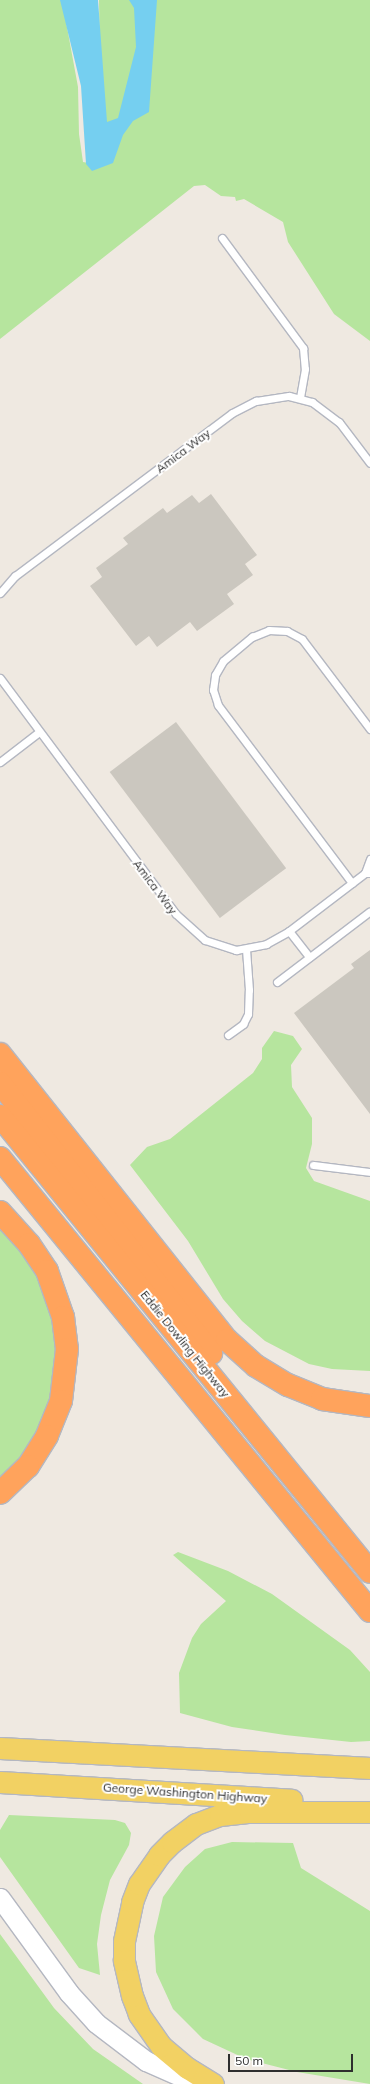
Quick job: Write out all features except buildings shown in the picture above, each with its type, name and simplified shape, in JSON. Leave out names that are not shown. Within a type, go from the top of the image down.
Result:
[{"type":"highway","points":[[0,1054],[227,1340],[256,1366],[288,1385],[322,1399],[370,1406]]},
{"type":"highway","points":[[0,1084],[248,1400],[285,1455],[310,1499]]},
{"type":"highway","name":"Eddie Dowling Highway","points":[[0,1116],[370,1572]]},
{"type":"highway","name":"Eddie Dowling Highway","points":[[0,1158],[123,1307],[370,1612]]},
{"type":"highway","points":[[0,1182],[63,1252],[123,1307]]},
{"type":"highway","points":[[0,1212],[29,1244],[47,1271],[63,1317],[67,1349],[61,1401],[47,1436],[28,1466],[0,1493]]},
{"type":"main road","points":[[0,1748],[370,1768]]},
{"type":"main road","name":"George Washington Highway","points":[[0,1782],[250,1796],[370,1808]]},
{"type":"main road","points":[[213,2084],[186,2068],[161,2046],[140,2014],[132,1996],[124,1960],[124,1941],[128,1915],[139,1884],[152,1863],[172,1842],[196,1824],[220,1815],[250,1812],[370,1812]]},
{"type":"street","points":[[0,1898],[69,1993],[96,2023],[146,2061],[198,2084]]},
{"type":"lane","points":[[222,238],[298,340],[305,358],[300,398]]},
{"type":"lane","name":"Amica Way","points":[[0,593],[15,576],[232,413],[268,397],[300,398],[312,402],[332,415],[370,463]]},
{"type":"lane","points":[[352,883],[218,705],[213,690],[215,675],[223,661],[252,637],[269,630],[287,631],[302,640],[370,729]]},
{"type":"lane","name":"Amica Way","points":[[0,678],[184,924],[215,946],[246,949],[266,944],[289,931],[352,883],[368,873],[370,859]]},
{"type":"lane","points":[[0,762],[39,732]]},
{"type":"lane","points":[[277,982],[369,912]]},
{"type":"lane","points":[[289,931],[309,958]]},
{"type":"lane","points":[[228,1035],[243,1024],[248,1014],[250,995],[246,949]]},
{"type":"lane","points":[[313,1165],[370,1172]]},
{"type":"green space","points":[[0,0],[62,0],[78,87],[79,134],[83,162],[94,164],[101,128],[99,0],[370,0],[370,341],[334,314],[288,242],[283,222],[244,199],[236,201],[235,197],[221,196],[205,185],[194,186],[0,339]]},
{"type":"green space","points":[[274,1031],[293,1036],[302,1049],[291,1065],[292,1087],[312,1118],[312,1144],[306,1168],[314,1181],[370,1201],[370,1371],[332,1369],[309,1364],[265,1341],[242,1321],[223,1299],[188,1241],[130,1165],[147,1147],[170,1139],[253,1073],[262,1059],[262,1048]]},
{"type":"green space","points":[[0,1226],[49,1284],[73,1381],[0,1501]]},
{"type":"green space","points":[[178,1552],[228,1571],[272,1594],[350,1650],[370,1672],[370,1741],[351,1742],[285,1735],[232,1727],[180,1713],[179,1673],[192,1638],[201,1624],[226,1601],[173,1555]]},
{"type":"green space","points":[[9,1815],[115,1820],[125,1823],[131,1833],[129,1845],[110,1880],[101,1915],[97,1944],[100,1975],[79,1968],[0,1857],[0,1830]]},
{"type":"green space","points":[[232,1842],[293,1843],[301,1868],[370,1911],[370,2084],[297,2072],[246,2059],[203,2039],[173,2009],[156,1972],[154,1936],[163,1897],[185,1867],[205,1849]]},
{"type":"green space","points":[[0,1934],[54,2008],[93,2049],[143,2084],[0,2084]]},
{"type":"water","points":[[60,0],[98,0],[107,122],[118,118],[136,47],[134,8],[129,0],[157,0],[149,112],[133,121],[123,135],[113,163],[92,171],[86,164],[81,86]]}]
